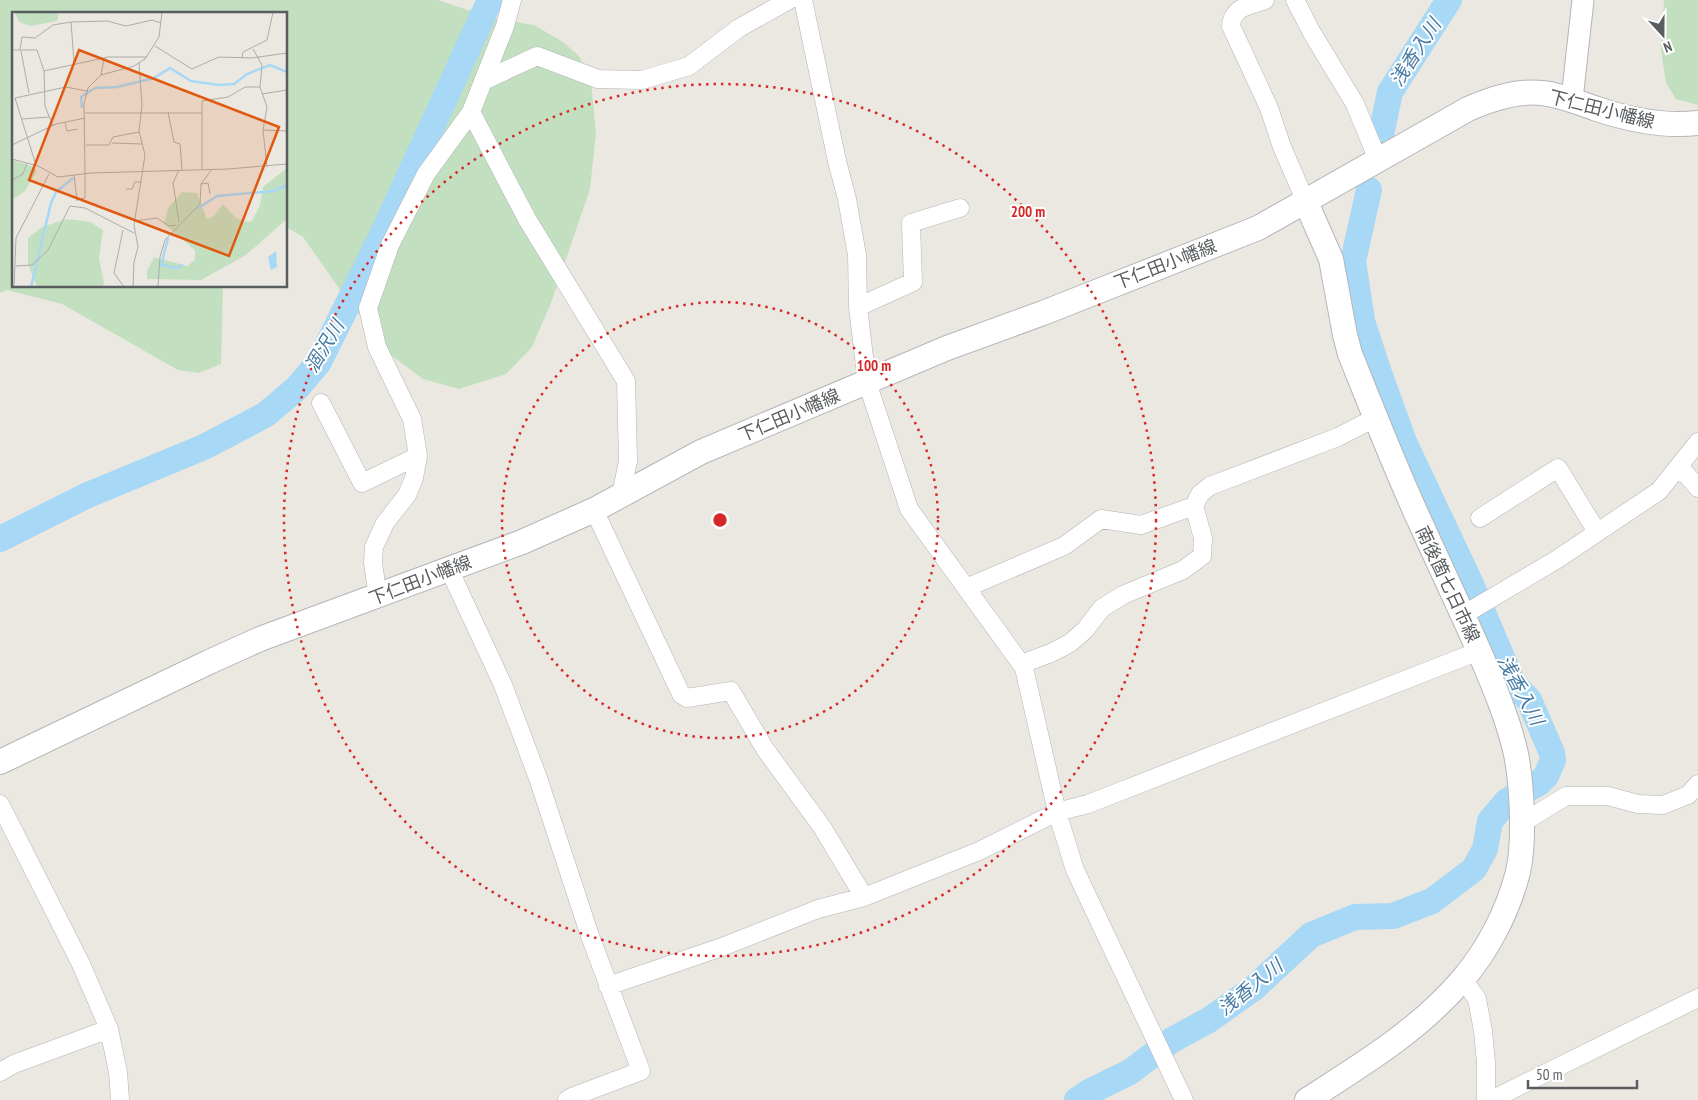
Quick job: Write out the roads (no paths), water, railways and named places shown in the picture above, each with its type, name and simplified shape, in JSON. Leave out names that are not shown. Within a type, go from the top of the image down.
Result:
[{"type":"main road","name":"下仁田小幡線","points":[[0,762],[260,639],[378,597],[522,542],[594,510],[701,452],[946,348],[1258,228],[1468,108],[1490,99],[1518,94],[1541,93],[1572,99],[1628,118],[1695,129]]},
{"type":"main road","name":"南後箇七日市線","points":[[1304,200],[1331,259],[1350,354],[1397,473],[1477,607],[1479,651],[1506,719],[1515,752],[1519,779],[1521,817],[1518,870],[1511,892],[1491,938],[1463,979],[1430,1014],[1395,1043],[1307,1100]]},
{"type":"street","points":[[378,597],[373,563],[374,547],[385,523],[408,495],[414,478],[418,456],[412,419],[377,347],[368,308],[390,245],[426,174],[471,112],[505,26],[512,0]]},
{"type":"street","points":[[483,81],[537,56],[598,79],[642,80],[689,66],[739,28],[789,0]]},
{"type":"street","points":[[803,0],[852,227],[856,255],[858,307],[867,382],[909,509],[1024,668],[1057,812],[1075,870],[1184,1100]]},
{"type":"street","points":[[1265,0],[1237,11],[1233,15],[1231,26],[1269,108],[1282,147],[1304,200]]},
{"type":"street","points":[[1295,0],[1312,33],[1356,104],[1378,160]]},
{"type":"street","points":[[1572,99],[1583,0]]},
{"type":"street","points":[[471,112],[527,219],[626,381],[628,461],[621,495]]},
{"type":"street","points":[[858,307],[913,282],[911,223],[960,208]]},
{"type":"street","points":[[321,403],[362,483],[418,456]]},
{"type":"street","points":[[1021,664],[1051,653],[1070,643],[1085,630],[1102,608],[1123,596],[1183,570],[1202,556],[1203,538],[1194,506],[1200,494],[1210,486],[1338,437],[1375,418]]},
{"type":"street","points":[[1477,607],[1556,560],[1659,491],[1698,442]]},
{"type":"street","points":[[1679,466],[1698,488]]},
{"type":"street","points":[[1480,518],[1558,468],[1597,532]]},
{"type":"street","points":[[966,588],[1064,546],[1101,519],[1141,525],[1194,506]]},
{"type":"street","points":[[594,510],[681,694],[687,698],[731,691],[765,749],[822,827],[864,897]]},
{"type":"street","points":[[449,569],[503,685],[538,778],[608,986],[641,1072],[567,1100]]},
{"type":"street","points":[[608,986],[722,947],[818,908],[864,897],[979,851],[1057,812],[1088,804],[1479,651]]},
{"type":"street","points":[[1521,817],[1566,796],[1608,796],[1638,804],[1663,805],[1688,795],[1698,784]]},
{"type":"street","points":[[0,804],[81,964],[110,1029],[118,1072],[120,1100]]},
{"type":"street","points":[[1463,979],[1477,999],[1486,1063],[1486,1100]]},
{"type":"street","points":[[1491,1100],[1698,998]]},
{"type":"street","points":[[0,1072],[14,1064],[110,1029]]},
{"type":"waterway","name":"涸沢川","points":[[0,539],[88,495],[204,447],[265,415],[297,388],[319,362],[382,235],[490,0]]},
{"type":"waterway","name":"浅香入川","points":[[1381,135],[1390,92],[1449,0]]},
{"type":"waterway","name":"浅香入川","points":[[1077,1100],[1130,1072],[1172,1040],[1209,1020],[1254,988],[1311,935],[1355,917],[1393,916],[1432,901],[1474,869],[1485,849],[1490,821],[1507,801],[1539,783],[1546,776],[1553,760],[1552,753],[1529,700],[1513,683],[1470,582],[1404,442],[1362,321],[1353,261],[1369,190]]}]
